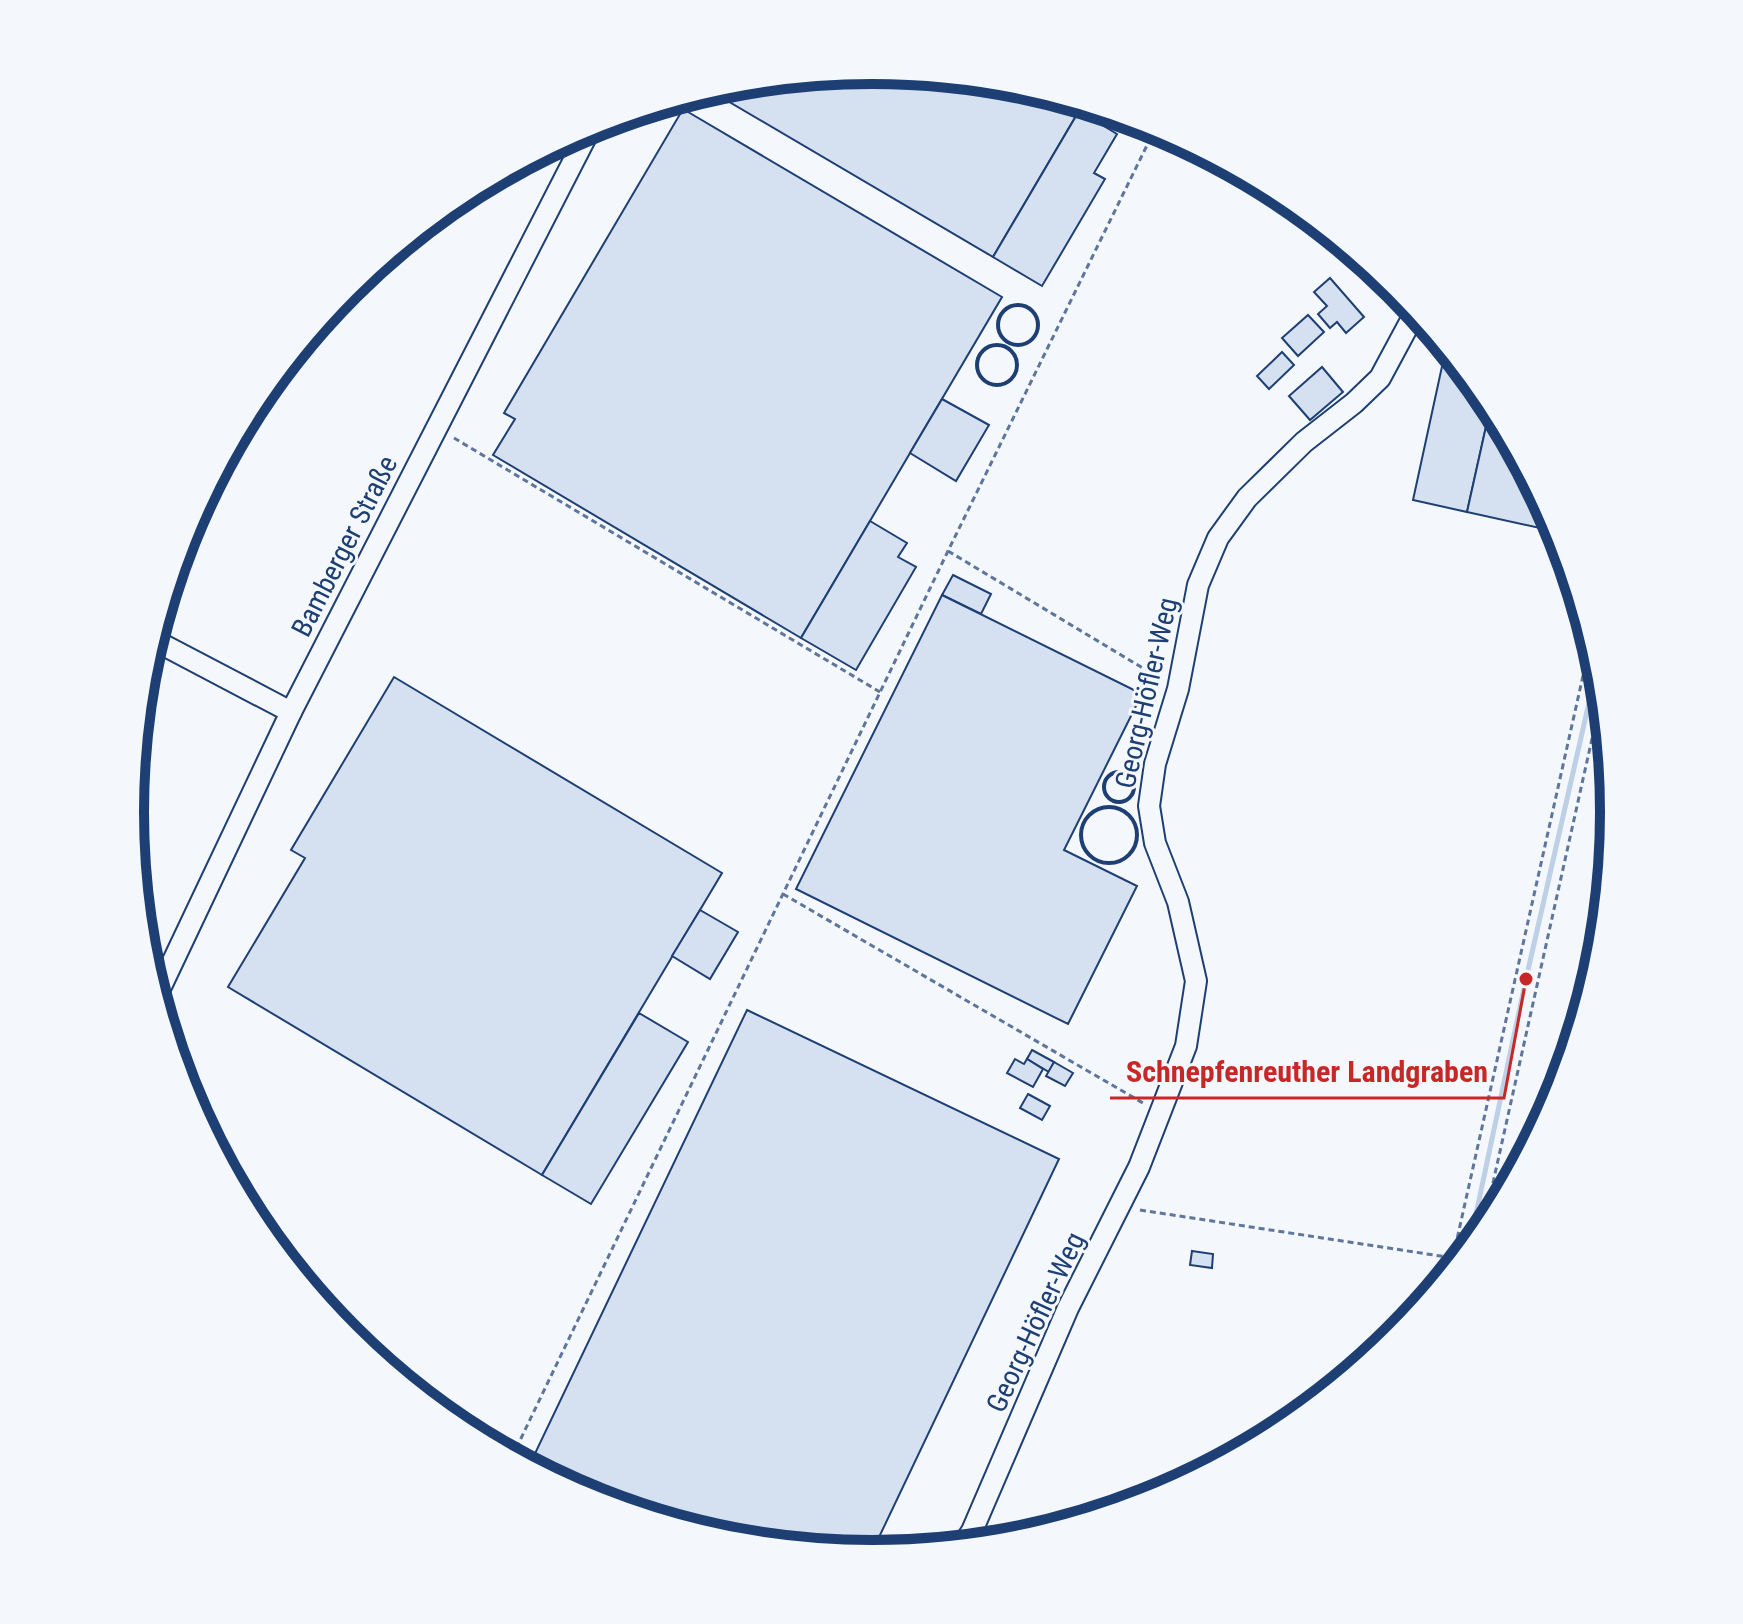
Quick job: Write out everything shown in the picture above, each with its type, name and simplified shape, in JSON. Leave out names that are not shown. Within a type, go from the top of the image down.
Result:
[{"type":"street","name":"Bamberger Straße","points":[[163,981],[291,712],[582,144]]},
{"type":"street","name":"Georg-Höfler-Weg","points":[[970,1533],[1068,1308],[1139,1167],[1186,1046],[1196,981],[1178,902],[1155,843],[1149,806],[1155,764],[1178,689],[1198,585],[1218,538],[1255,490],[1304,442],[1380,378],[1410,322]]},
{"type":"street","points":[[163,645],[291,712]]},
{"type":"path","points":[[517,1447],[1150,139]]},
{"type":"path","points":[[436,427],[880,692]]},
{"type":"path","points":[[948,551],[1178,689]]},
{"type":"path","points":[[1455,1246],[1585,666]]},
{"type":"path","points":[[1490,1195],[1594,729]]},
{"type":"path","points":[[783,894],[1160,1113]]},
{"type":"path","points":[[1120,1207],[1448,1256]]},
{"type":"building","points":[[824,86],[919,86],[1014,98],[1077,114],[993,257],[724,99]]},
{"type":"building","points":[[683,109],[1002,297],[801,638],[493,455],[515,419],[504,413]]},
{"type":"building","points":[[1077,114],[1092,119],[1117,134],[1094,173],[1105,179],[1042,286],[993,257]]},
{"type":"building","points":[[1330,278],[1364,317],[1346,333],[1337,322],[1330,328],[1318,314],[1327,306],[1314,292]]},
{"type":"building","points":[[1308,315],[1324,332],[1298,356],[1282,338]]},
{"type":"building","points":[[1282,352],[1294,365],[1269,389],[1257,376]]},
{"type":"building","points":[[1443,362],[1487,423],[1467,512],[1413,500]]},
{"type":"building","points":[[1322,367],[1343,392],[1310,420],[1289,396]]},
{"type":"building","points":[[942,399],[989,425],[956,481],[910,453]]},
{"type":"building","points":[[1487,423],[1542,528],[1467,512]]},
{"type":"building","points":[[870,521],[907,543],[898,557],[916,567],[856,670],[801,638]]},
{"type":"building","points":[[953,575],[991,594],[981,614],[942,595]]},
{"type":"building","points":[[942,595],[1142,694],[1064,850],[1137,886],[1068,1024],[796,889]]},
{"type":"building","points":[[394,677],[722,873],[542,1175],[228,987],[305,858],[291,850]]},
{"type":"building","points":[[700,910],[738,932],[710,979],[672,956]]},
{"type":"building","points":[[747,1010],[1059,1159],[878,1540],[776,1534],[683,1515],[593,1485],[534,1456]]},
{"type":"building","points":[[639,1013],[688,1042],[591,1204],[542,1175]]},
{"type":"building","points":[[1032,1050],[1054,1062],[1049,1072],[1027,1059]]},
{"type":"building","points":[[1015,1059],[1024,1064],[1027,1059],[1043,1069],[1033,1087],[1007,1073]]},
{"type":"building","points":[[1054,1062],[1073,1073],[1065,1086],[1046,1076]]},
{"type":"building","points":[[1028,1094],[1050,1106],[1042,1120],[1020,1108]]},
{"type":"building","points":[[1192,1251],[1213,1254],[1212,1268],[1190,1265]]},
{"type":"waterway","points":[[1475,1219],[1590,698]]},
{"type":"wall","points":[[1018,305],[1032,311],[1038,325],[1032,339],[1018,345],[1004,339],[998,325],[1004,311],[1018,305]]},
{"type":"wall","points":[[997,345],[1011,351],[1017,365],[1011,379],[997,385],[983,379],[977,365],[983,351],[997,345]]},
{"type":"wall","points":[[1119,772],[1125,773],[1133,781],[1134,787],[1133,793],[1125,801],[1119,802],[1113,801],[1105,793],[1104,787],[1105,781],[1113,773],[1119,772]]},
{"type":"wall","points":[[1109,807],[1129,815],[1137,835],[1129,855],[1109,863],[1089,855],[1081,835],[1089,815],[1109,807]]},
{"type":"place","name":"Schnepfenreuther Landgraben","points":[[1526,979]]}]
